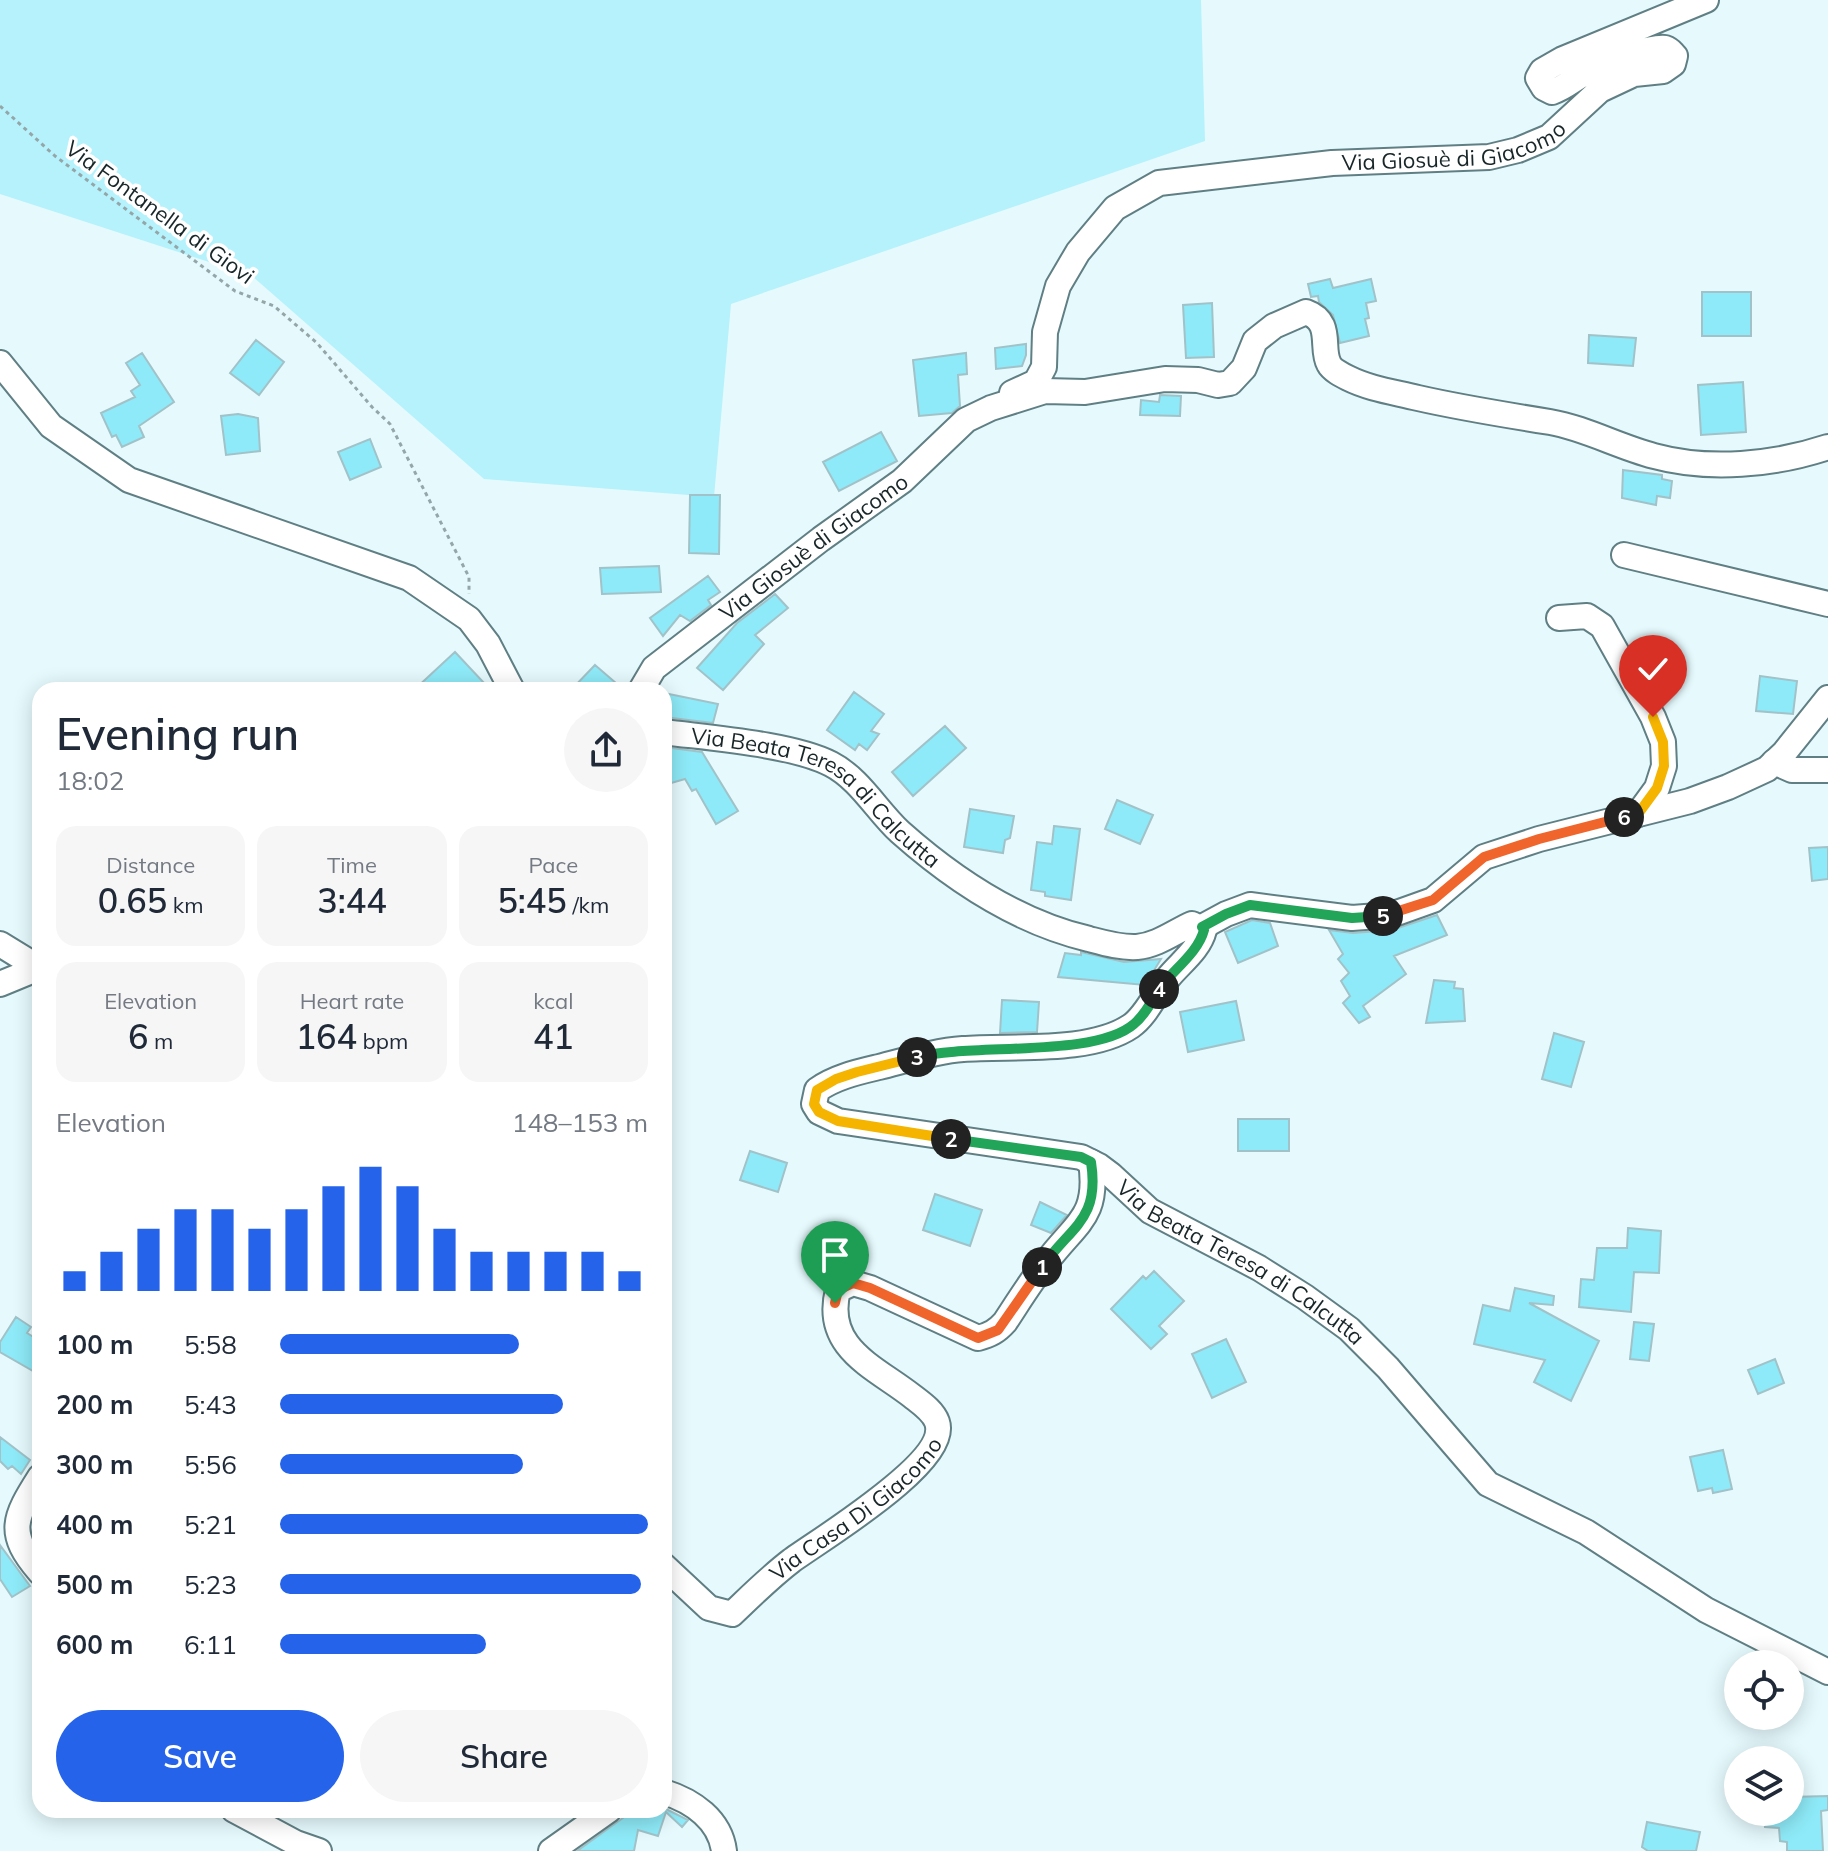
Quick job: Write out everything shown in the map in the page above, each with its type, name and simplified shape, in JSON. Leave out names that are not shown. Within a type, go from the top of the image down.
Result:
[{"type":"street","name":"Via Giosuè di Giacomo","points":[[991,408],[1002,398],[1036,382],[1044,367],[1045,332],[1058,286],[1099,225],[1115,208],[1138,193],[1159,183],[1237,173],[1332,163],[1489,157],[1518,150],[1549,137],[1600,90],[1634,74],[1663,71],[1673,64],[1675,56],[1670,50],[1662,48],[1622,57],[1587,71],[1568,86],[1552,92],[1544,88],[1538,78],[1542,71],[1563,59],[1706,0]]},
{"type":"street","name":"Via Giosuè di Giacomo","points":[[646,682],[654,668],[821,539],[902,481],[966,420],[991,408],[1045,391],[1085,392],[1178,378],[1218,385],[1230,383],[1244,368],[1255,341],[1274,326],[1306,312],[1315,316],[1321,325],[1328,364],[1366,387],[1554,423],[1652,456],[1683,463],[1758,463],[1828,447]]},
{"type":"street","points":[[0,363],[51,426],[129,480],[409,578],[469,619],[488,644],[508,682]]},
{"type":"street","points":[[1624,555],[1828,604]]},
{"type":"street","points":[[1559,618],[1587,616],[1602,626],[1653,717],[1663,742],[1664,766],[1657,788],[1638,814]]},
{"type":"street","points":[[1202,927],[1250,905],[1352,918],[1391,915],[1433,900],[1484,857],[1539,839],[1690,801],[1767,769],[1784,753],[1828,698]]},
{"type":"street","name":"Via Beata Teresa di Calcutta","points":[[672,733],[809,755],[833,765],[861,788],[898,830],[978,893],[1056,930],[1093,941],[1135,947],[1170,936],[1192,924],[1204,930],[1197,946],[1161,987],[1134,1025],[1113,1035],[1072,1045],[961,1049],[926,1055],[836,1079],[817,1090],[814,1104],[819,1112],[838,1121],[1081,1157],[1091,1162],[1111,1175],[1150,1211],[1259,1268],[1349,1329],[1388,1368],[1488,1484],[1586,1532],[1706,1610],[1828,1672]]},
{"type":"street","points":[[1774,762],[1792,770],[1828,770]]},
{"type":"street","points":[[0,944],[32,964]]},
{"type":"street","points":[[0,984],[32,972]]},
{"type":"street","name":"Via Casa Di Giacomo","points":[[672,1573],[709,1608],[732,1614],[791,1561],[864,1512],[920,1463],[938,1434],[937,1423],[928,1408],[852,1353],[836,1320],[838,1290],[853,1283],[870,1288],[978,1338],[987,1336],[1005,1322],[1048,1259],[1089,1210],[1093,1195],[1091,1162]]},
{"type":"street","points":[[32,1490],[20,1509],[16,1537],[32,1562]]},
{"type":"street","points":[[672,1794],[706,1816],[722,1836],[724,1851]]},
{"type":"street","points":[[249,1818],[296,1843],[319,1851]]},
{"type":"street","points":[[551,1851],[598,1818]]},
{"type":"path","name":"Via Fontanella di Giovi","points":[[0,106],[55,156],[130,213],[235,291],[274,306],[317,343],[390,424],[416,470],[469,577],[469,619]]},
{"type":"shaded area","points":[[0,0],[1201,0],[1205,141],[731,304],[714,497],[484,479],[252,276],[0,194]]},
{"type":"building","points":[[1330,279],[1333,288],[1371,279],[1376,301],[1366,303],[1369,318],[1365,319],[1369,336],[1340,343],[1333,315],[1319,302],[1318,296],[1311,297],[1308,284]]},
{"type":"building","points":[[1702,292],[1751,292],[1751,336],[1702,336]]},
{"type":"building","points":[[1212,303],[1214,357],[1186,358],[1183,305]]},
{"type":"building","points":[[1589,335],[1636,338],[1633,366],[1588,363]]},
{"type":"building","points":[[256,340],[284,362],[259,395],[230,373]]},
{"type":"building","points":[[1026,344],[1022,366],[996,369],[995,348]]},
{"type":"building","points":[[142,353],[174,402],[139,426],[144,437],[122,447],[116,435],[112,437],[101,413],[135,397],[131,391],[140,385],[126,363]]},
{"type":"building","points":[[966,353],[967,374],[958,375],[960,406],[952,413],[919,416],[913,360]]},
{"type":"building","points":[[1743,382],[1746,432],[1701,435],[1698,385]]},
{"type":"building","points":[[1160,395],[1181,396],[1180,416],[1140,415],[1141,400],[1159,402]]},
{"type":"building","points":[[238,414],[258,418],[260,451],[226,455],[221,416]]},
{"type":"building","points":[[881,432],[897,461],[839,491],[823,462]]},
{"type":"building","points":[[370,439],[381,467],[350,480],[338,452]]},
{"type":"building","points":[[1623,470],[1662,475],[1662,479],[1672,481],[1670,498],[1657,496],[1656,505],[1622,498]]},
{"type":"building","points":[[690,495],[720,495],[719,554],[689,553]]},
{"type":"building","points":[[659,566],[661,592],[602,594],[600,568]]},
{"type":"building","points":[[708,576],[720,592],[708,600],[711,605],[690,621],[680,615],[663,636],[650,618]]},
{"type":"building","points":[[775,594],[788,608],[755,635],[764,644],[723,690],[697,668],[737,623]]},
{"type":"building","points":[[455,652],[483,682],[423,682]]},
{"type":"building","points":[[595,665],[615,682],[579,682]]},
{"type":"building","points":[[1760,676],[1797,681],[1793,714],[1756,711]]},
{"type":"building","points":[[854,692],[884,714],[871,731],[879,734],[867,750],[859,744],[855,750],[827,730]]},
{"type":"building","points":[[672,695],[718,704],[713,723],[672,718]]},
{"type":"building","points":[[945,726],[966,748],[913,796],[892,772]]},
{"type":"building","points":[[672,748],[702,752],[738,811],[716,824],[696,789],[692,791],[685,779],[672,783]]},
{"type":"building","points":[[1117,800],[1153,815],[1140,844],[1105,829]]},
{"type":"building","points":[[970,809],[1014,816],[1010,838],[1005,840],[1003,853],[964,847]]},
{"type":"building","points":[[1054,826],[1080,829],[1071,900],[1045,896],[1045,892],[1031,890],[1037,842],[1052,844]]},
{"type":"building","points":[[1828,847],[1828,879],[1812,881],[1809,848]]},
{"type":"building","points":[[1437,915],[1447,935],[1394,956],[1406,974],[1363,1006],[1370,1017],[1359,1023],[1343,1003],[1350,996],[1341,981],[1349,973],[1338,959],[1343,954],[1329,930],[1353,933],[1392,930]]},
{"type":"building","points":[[1252,920],[1270,923],[1278,946],[1238,963],[1225,932]]},
{"type":"building","points":[[1081,952],[1124,962],[1161,959],[1145,985],[1058,977],[1065,953],[1081,955]]},
{"type":"building","points":[[1434,980],[1455,982],[1454,988],[1463,989],[1465,1021],[1426,1023]]},
{"type":"building","points":[[1002,1000],[1039,1002],[1037,1032],[1000,1033]]},
{"type":"building","points":[[1236,1001],[1244,1040],[1188,1052],[1180,1012]]},
{"type":"building","points":[[1554,1033],[1584,1042],[1571,1087],[1542,1079]]},
{"type":"building","points":[[1238,1119],[1289,1119],[1289,1151],[1238,1151]]},
{"type":"building","points":[[750,1151],[787,1163],[778,1192],[740,1180]]},
{"type":"building","points":[[935,1194],[982,1210],[970,1246],[923,1230]]},
{"type":"building","points":[[1040,1202],[1067,1215],[1051,1233],[1031,1225]]},
{"type":"building","points":[[1628,1228],[1661,1231],[1659,1273],[1634,1272],[1631,1312],[1579,1307],[1581,1279],[1594,1280],[1597,1248],[1627,1248]]},
{"type":"building","points":[[1154,1271],[1184,1301],[1159,1326],[1167,1334],[1151,1349],[1111,1309],[1143,1276],[1146,1279]]},
{"type":"building","points":[[1515,1288],[1554,1296],[1553,1305],[1529,1303],[1599,1341],[1571,1401],[1534,1382],[1545,1360],[1474,1344],[1483,1305],[1510,1311]]},
{"type":"building","points":[[16,1317],[31,1327],[27,1333],[32,1336],[32,1370],[0,1352],[0,1342]]},
{"type":"building","points":[[1634,1322],[1654,1324],[1649,1361],[1630,1359]]},
{"type":"building","points":[[1226,1339],[1246,1382],[1212,1398],[1192,1354]]},
{"type":"building","points":[[1775,1359],[1784,1383],[1758,1394],[1748,1370]]},
{"type":"building","points":[[0,1437],[30,1460],[21,1474],[12,1466],[8,1469],[0,1461]]},
{"type":"building","points":[[1723,1450],[1732,1489],[1713,1493],[1712,1488],[1698,1491],[1690,1457]]},
{"type":"building","points":[[0,1545],[30,1586],[12,1597],[0,1579]]},
{"type":"building","points":[[1828,1796],[1828,1810],[1821,1811],[1823,1851],[1787,1851],[1787,1842],[1780,1841],[1779,1828],[1765,1827],[1804,1826],[1804,1797]]},
{"type":"building","points":[[672,1812],[688,1820],[682,1827],[672,1818]]},
{"type":"building","points":[[623,1818],[664,1818],[658,1836],[638,1830],[634,1851],[577,1851]]},
{"type":"building","points":[[1647,1822],[1700,1832],[1696,1851],[1648,1851],[1642,1847]]},
{"type":"route","points":[[835,1303],[838,1290],[853,1283],[978,1338],[987,1336],[1005,1322],[1048,1259],[1089,1210],[1094,1180],[1091,1162],[1081,1157],[904,1133],[826,1118],[814,1104],[817,1090],[821,1087],[857,1072],[926,1055],[961,1049],[1072,1045],[1113,1035],[1134,1025],[1170,975],[1197,946],[1204,930],[1202,927],[1226,914],[1250,905],[1352,918],[1391,915],[1433,900],[1484,857],[1539,839],[1638,814],[1657,788],[1664,766],[1663,742],[1653,717]]}]
